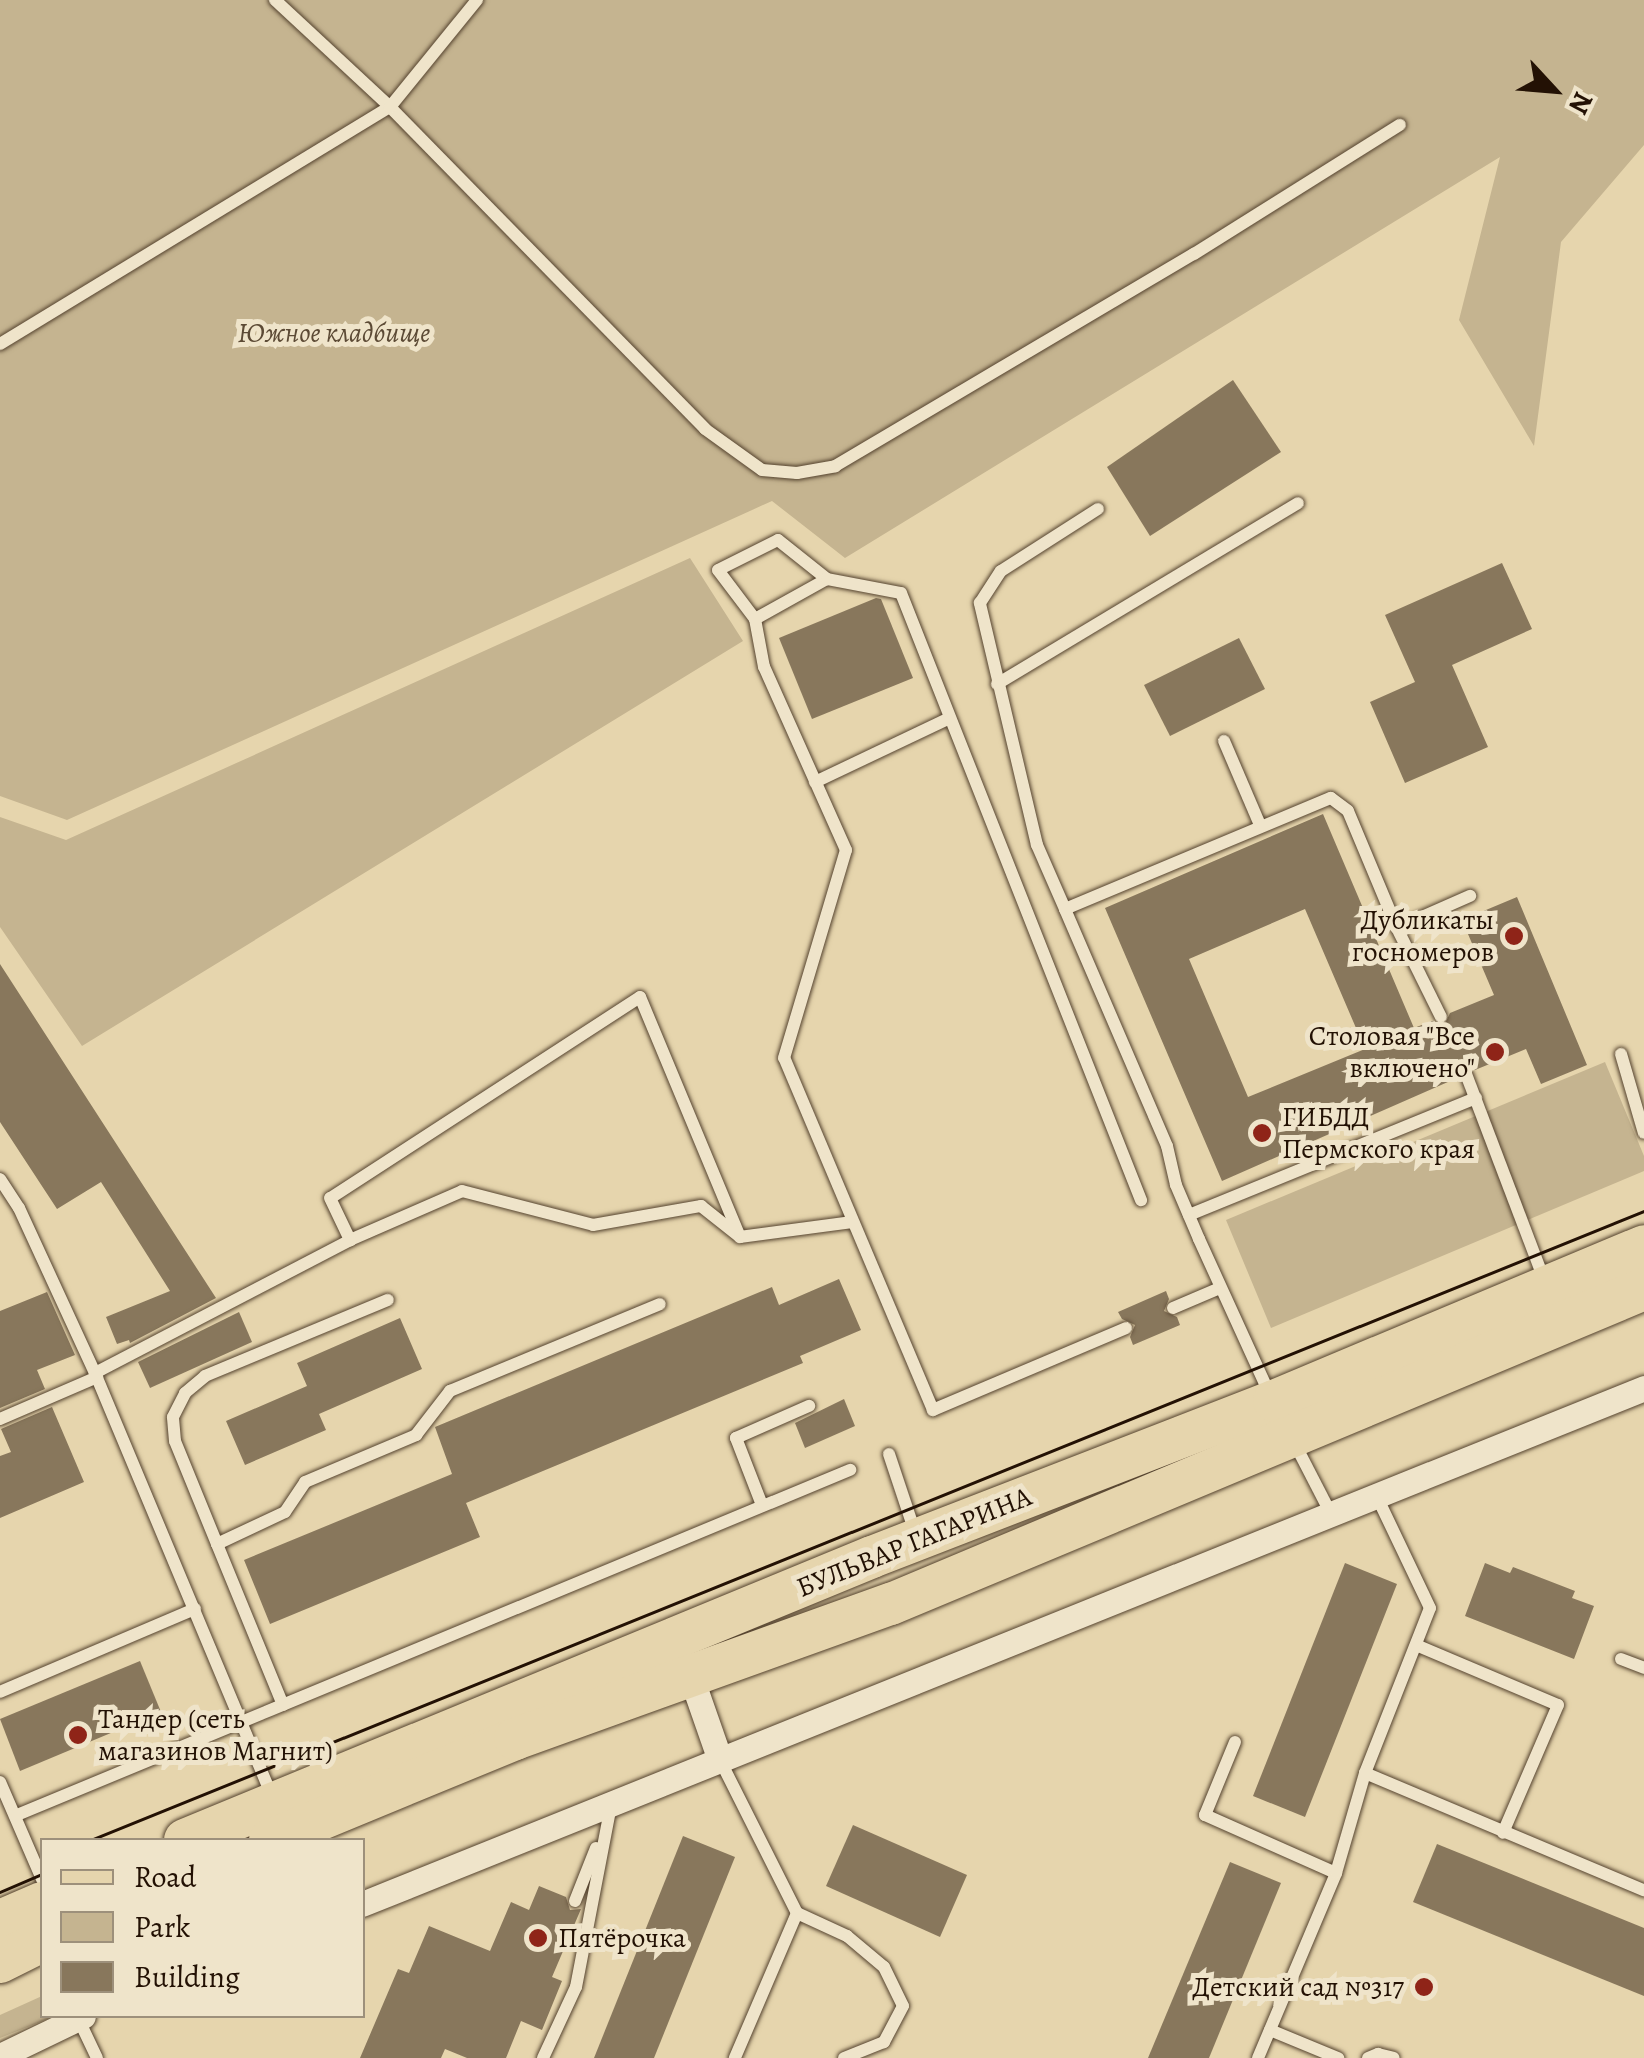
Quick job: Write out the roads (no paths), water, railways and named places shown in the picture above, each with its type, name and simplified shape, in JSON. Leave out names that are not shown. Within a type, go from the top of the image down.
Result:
[{"type":"main road","name":"БУЛЬВАР ГАГАРИНА","points":[[1554,1307],[1644,1246]]},
{"type":"main road","name":"БУЛЬВАР ГАГАРИНА","points":[[198,1838],[274,1826],[891,1604],[1283,1420],[1554,1307],[1644,1289]]},
{"type":"main road","name":"БУЛЬВАР ГАГАРИНА","points":[[274,1826],[918,1539],[1283,1420]]},
{"type":"main road","points":[[0,1921],[40,1905]]},
{"type":"main road","points":[[0,1962],[40,1942]]},
{"type":"street","points":[[365,1903],[610,1811],[720,1760],[1644,1388]]},
{"type":"street","points":[[690,1674],[720,1760]]},
{"type":"street","points":[[0,2056],[77,2018]]},
{"type":"lane","points":[[275,0],[390,108],[705,429],[762,470],[797,472],[835,466],[1194,254],[1400,125]]},
{"type":"lane","points":[[0,344],[390,108],[477,0]]},
{"type":"lane","points":[[998,684],[1298,503]]},
{"type":"lane","points":[[1098,509],[1001,571],[980,603],[982,620],[1038,845],[1166,1146],[1189,1215],[1220,1288],[1330,1512]]},
{"type":"lane","points":[[1126,1328],[933,1410],[784,1058],[846,850],[764,667],[754,619],[718,570],[778,540],[827,580],[900,594],[1141,1200]]},
{"type":"lane","points":[[754,619],[827,580]]},
{"type":"lane","points":[[815,782],[950,718]]},
{"type":"lane","points":[[1224,740],[1260,824]]},
{"type":"lane","points":[[1065,909],[1319,799],[1340,802],[1441,1017]]},
{"type":"lane","points":[[1397,928],[1470,896]]},
{"type":"lane","points":[[350,1240],[330,1198],[640,997],[740,1237]]},
{"type":"lane","points":[[1621,1054],[1643,1129]]},
{"type":"lane","points":[[1466,1074],[1554,1307]]},
{"type":"lane","points":[[1189,1215],[1476,1098]]},
{"type":"lane","points":[[0,1180],[19,1208],[96,1375],[242,1722],[274,1826]]},
{"type":"lane","points":[[0,1419],[96,1375],[350,1240],[462,1191],[594,1225],[701,1206],[740,1237],[852,1222]]},
{"type":"lane","points":[[1173,1308],[1220,1288]]},
{"type":"lane","points":[[283,1704],[175,1441],[173,1418],[184,1393],[205,1376],[388,1300]]},
{"type":"lane","points":[[217,1544],[285,1512],[305,1482],[416,1435],[450,1391],[660,1304]]},
{"type":"lane","points":[[762,1505],[736,1438],[809,1406]]},
{"type":"lane","points":[[889,1454],[918,1539]]},
{"type":"lane","points":[[17,1815],[850,1470]]},
{"type":"lane","points":[[1258,2058],[1336,1873],[1365,1773],[1430,1608],[1376,1495]]},
{"type":"lane","points":[[0,1692],[195,1610]]},
{"type":"lane","points":[[1416,1645],[1558,1705],[1503,1833]]},
{"type":"lane","points":[[1622,1659],[1644,1668]]},
{"type":"lane","points":[[1235,1742],[1205,1815],[1336,1873]]},
{"type":"lane","points":[[720,1760],[797,1913],[847,1936],[884,1967],[903,2006],[884,2042],[844,2058]]},
{"type":"lane","points":[[1365,1773],[1644,1890]]},
{"type":"lane","points":[[0,1782],[40,1874]]},
{"type":"lane","points":[[575,1901],[610,1811]]},
{"type":"lane","points":[[542,2058],[576,1987],[610,1811]]},
{"type":"lane","points":[[736,2058],[797,1913]]},
{"type":"lane","points":[[82,2018],[96,2058]]},
{"type":"lane","points":[[1270,2030],[1338,2058]]},
{"type":"lane","points":[[1368,2058],[1378,2054],[1394,2058]]},
{"type":"tram line","points":[[96,1838],[1644,1211]]},
{"type":"tram line","points":[[0,1892],[40,1875]]},
{"type":"place","name":"Дубликаты госномеров","points":[[1514,936]]},
{"type":"place","name":"Столовая \"Все включено\"","points":[[1495,1052]]},
{"type":"place","name":"ГИБДД Пермского края","points":[[1262,1133]]},
{"type":"place","name":"Тандер (сеть магазинов Магнит)","points":[[78,1735]]},
{"type":"place","name":"Пятёрочка","points":[[538,1938]]},
{"type":"place","name":"Детский сад №317","points":[[1424,1987]]},
{"type":"park label","name":"Южное кладбище","points":[[334,333]]}]
